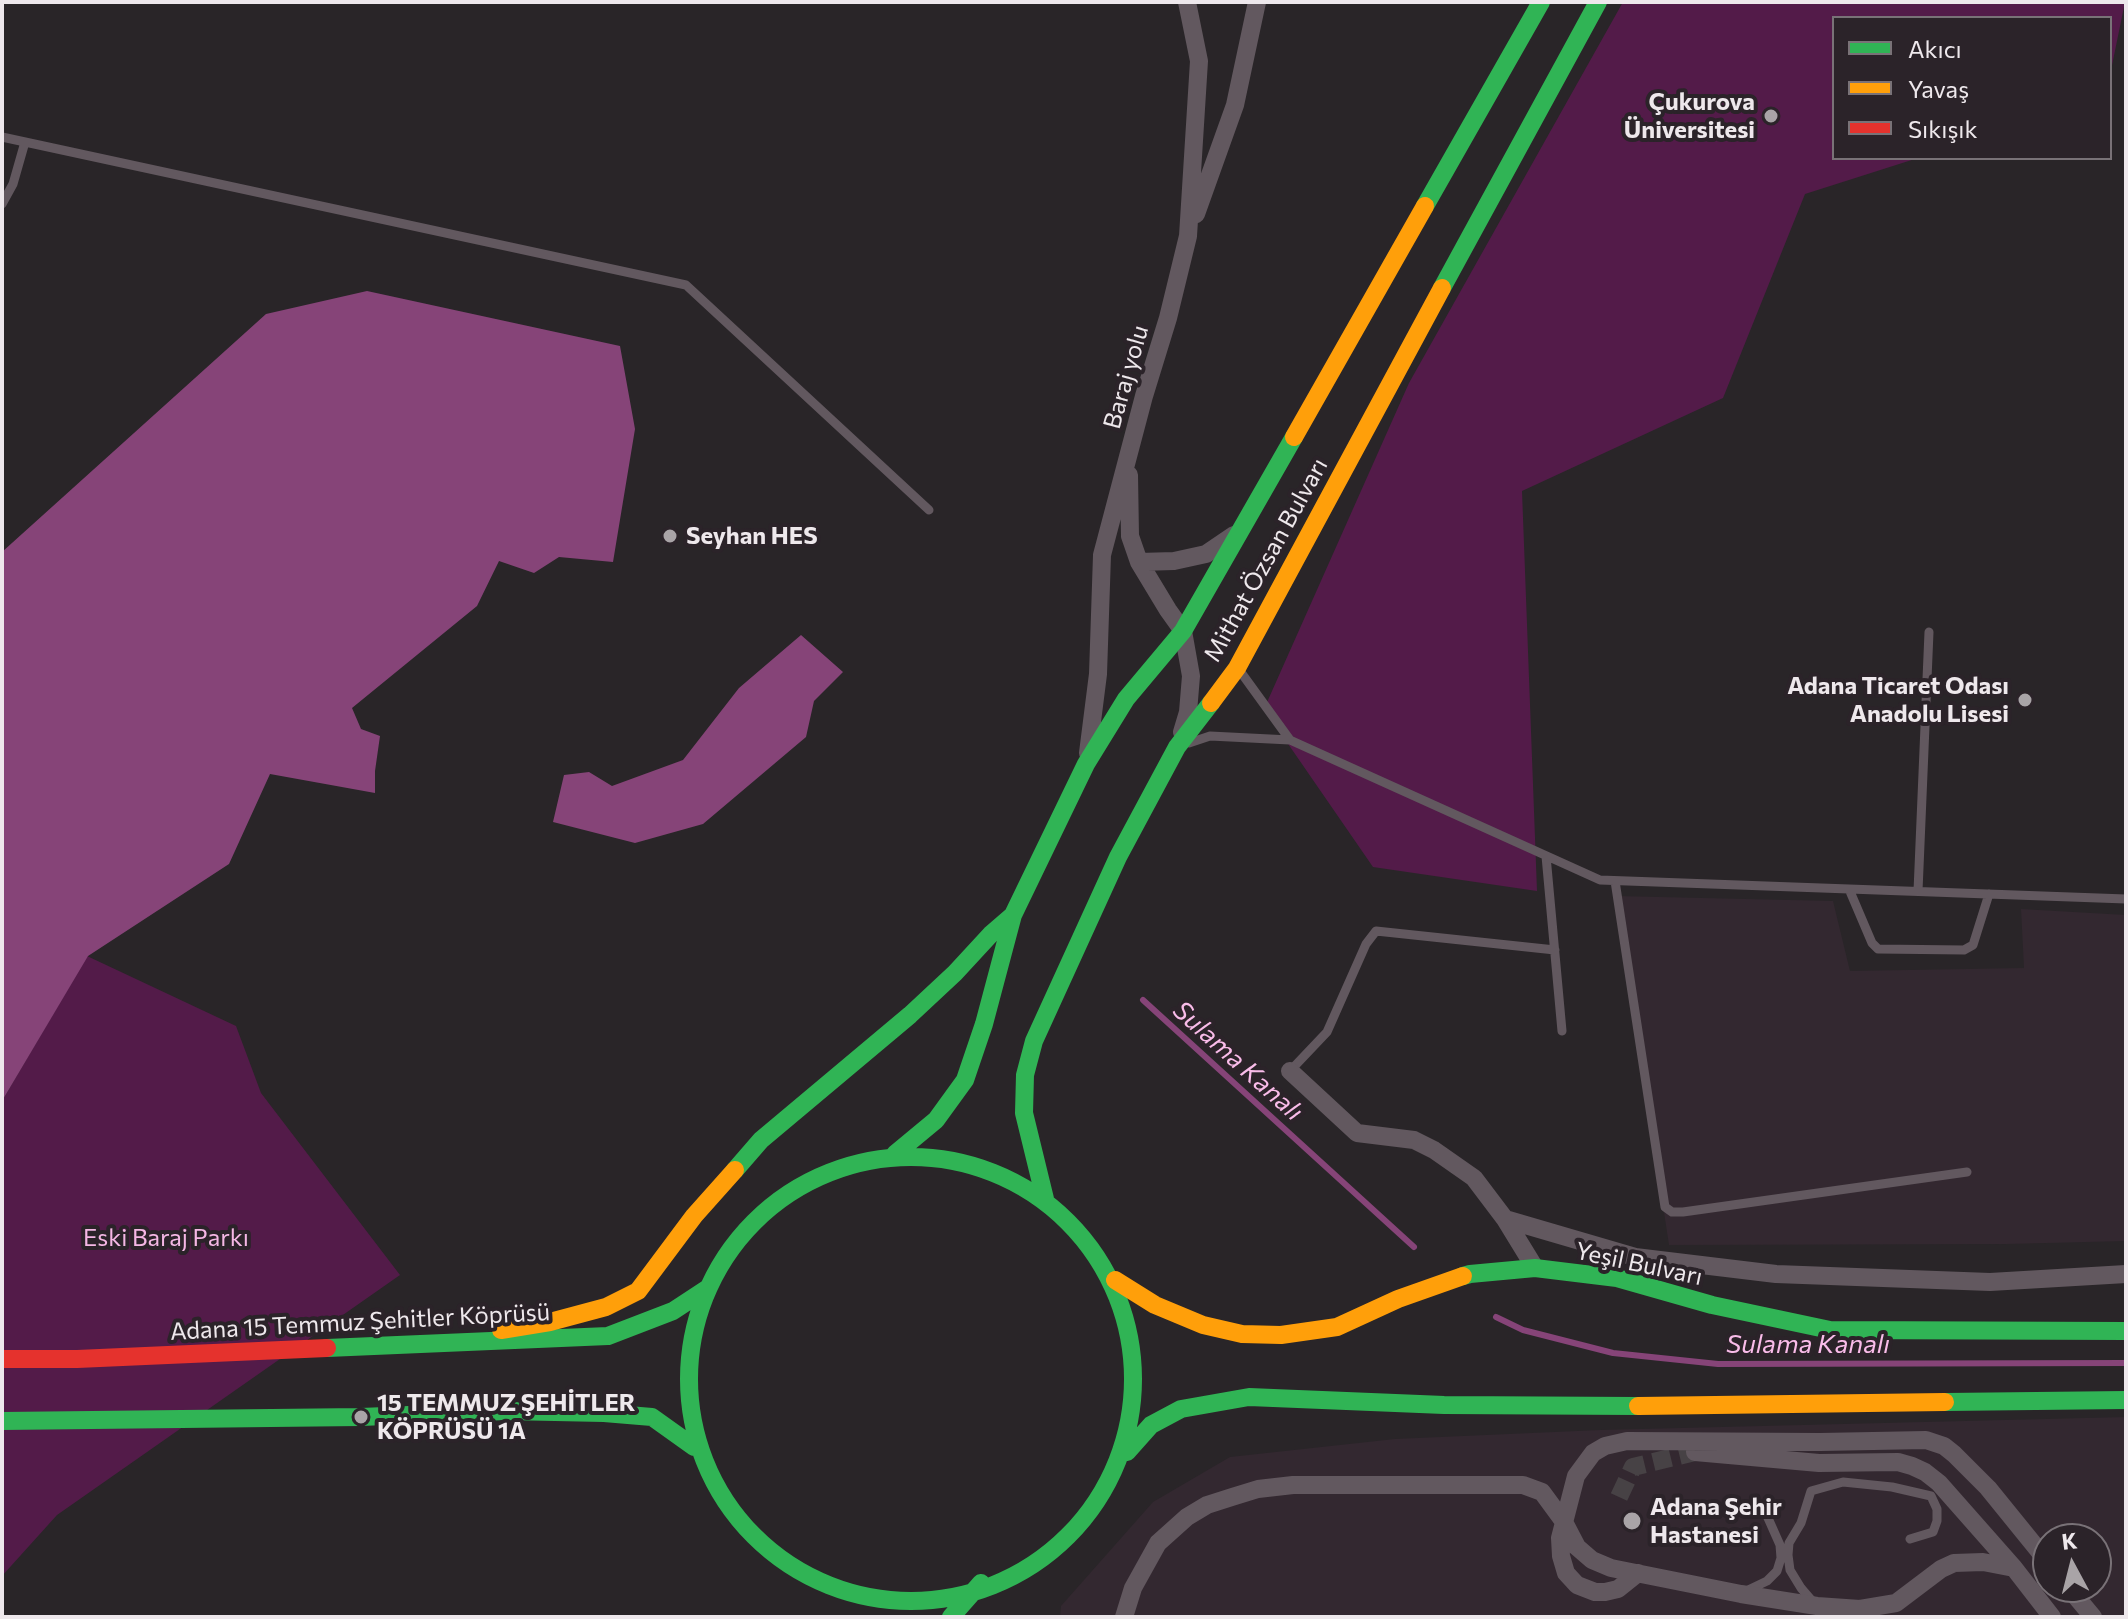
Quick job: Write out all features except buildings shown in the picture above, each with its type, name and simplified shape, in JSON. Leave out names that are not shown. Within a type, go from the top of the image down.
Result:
[{"type":"main road","name":"Mithat Özsan Bulvarı","points":[[1013,915],[1086,764],[1126,699],[1183,631],[1541,2]]},
{"type":"main road","name":"Mithat Özsan Bulvarı","points":[[1045,1199],[1024,1113],[1025,1075],[1034,1041],[1118,857],[1177,747],[1237,668],[1598,2]]},
{"type":"main road","points":[[1013,915],[988,1011],[965,1080],[936,1120],[895,1154],[804,1183],[767,1212],[722,1260],[708,1288],[692,1342],[691,1378],[694,1447],[709,1489],[738,1526],[770,1557],[815,1579],[849,1591],[910,1601],[981,1583],[1042,1559],[1074,1534],[1096,1507],[1127,1452],[1151,1425],[1181,1409],[1249,1397],[1595,1407],[2126,1400]]},
{"type":"main road","points":[[420,1343],[550,1322],[606,1307],[638,1291],[694,1216],[761,1140],[910,1015],[1013,915]]},
{"type":"main road","points":[[895,1154],[958,1163],[1011,1182],[1045,1199],[1082,1232],[1115,1280],[1127,1313],[1135,1384],[1127,1452]]},
{"type":"main road","name":"Yeşil Bulvarı","points":[[1115,1280],[1151,1303],[1203,1325],[1242,1334],[1281,1335],[1337,1327],[1398,1299],[1470,1274],[1535,1268],[1617,1278],[1712,1305],[1830,1330],[2126,1331]]},
{"type":"main road","name":"Adana 15 Temmuz Şehitler Köprüsü","points":[[2,1359],[77,1359],[608,1336],[673,1311],[708,1288]]},
{"type":"main road","points":[[2,1421],[361,1417],[506,1411],[604,1413],[652,1417],[694,1447]]},
{"type":"main road","points":[[951,1617],[981,1583]]},
{"type":"main road","points":[[849,1591],[853,1617]]},
{"type":"street","name":"Baraj yolu","points":[[1086,764],[1098,674],[1102,555],[1188,236],[1199,61],[1187,2]]},
{"type":"street","points":[[1188,236],[1235,105],[1257,2]]},
{"type":"street","points":[[1129,452],[1130,536],[1139,562],[1183,631],[1191,676],[1188,712],[1177,747]]},
{"type":"street","points":[[1139,562],[1174,561],[1206,554],[1239,532]]},
{"type":"street","points":[[1290,1071],[1357,1133],[1414,1140],[1474,1178],[1505,1219],[1535,1268]]},
{"type":"street","points":[[1505,1219],[1635,1257],[1776,1274],[1990,1282],[2126,1274]]},
{"type":"street","points":[[1638,1573],[1618,1589],[1595,1592],[1577,1585],[1566,1573],[1561,1556],[1560,1538],[1576,1476],[1593,1453],[1605,1446],[1627,1441],[1926,1440],[1944,1446],[1954,1454],[1988,1488],[2032,1542]]},
{"type":"street","points":[[1695,1452],[1819,1463],[1898,1462],[1925,1472],[1939,1483],[2014,1568],[2052,1617]]},
{"type":"street","points":[[1124,1617],[1133,1588],[1158,1543],[1187,1517],[1207,1505],[1258,1489],[1293,1485],[1523,1485],[1542,1492],[1564,1522],[1577,1547],[1592,1560],[1611,1568],[1817,1606],[1860,1609],[1896,1603],[1941,1569],[1954,1563],[1983,1562],[2014,1568]]},
{"type":"lane","points":[[2,137],[686,285],[929,510]]},
{"type":"lane","points":[[2,204],[13,184],[25,142]]},
{"type":"lane","points":[[1918,891],[1929,632]]},
{"type":"lane","points":[[1237,668],[1290,740]]},
{"type":"lane","points":[[1177,747],[1210,736],[1290,740],[1600,880],[2126,899]]},
{"type":"lane","points":[[1546,856],[1562,1031]]},
{"type":"lane","points":[[1615,881],[1665,1207],[1672,1212],[1683,1212],[1967,1172]]},
{"type":"lane","points":[[1849,889],[1872,943],[1878,949],[1964,950],[1973,945],[1989,894]]},
{"type":"lane","points":[[1290,1071],[1327,1032],[1366,944],[1376,931],[1555,950]]},
{"type":"lane","points":[[1817,1606],[1790,1570],[1788,1555],[1789,1543],[1801,1523],[1811,1491],[1843,1482],[1892,1487],[1931,1496],[1937,1509],[1933,1532],[1910,1539]]},
{"type":"lane","points":[[1741,1594],[1767,1581],[1777,1571],[1781,1558],[1780,1545],[1768,1518]]},
{"type":"shaded area","points":[[367,291],[620,346],[635,429],[613,562],[559,557],[534,573],[499,561],[477,606],[352,708],[361,729],[380,736],[375,793],[270,774],[229,864],[88,956],[2,1101],[2,552],[266,314]]},
{"type":"shaded area","points":[[801,635],[843,672],[814,701],[806,737],[703,824],[635,843],[553,822],[564,775],[589,772],[612,786],[683,760],[739,688]]},
{"type":"shaded area","points":[[1616,896],[1833,901],[1850,971],[2024,968],[2021,909],[2126,915],[2126,1241],[1669,1245]]},
{"type":"shaded area","name":"Adana Şehir Hastanesi","points":[[2126,1417],[2126,1617],[1060,1617],[1061,1606],[1153,1502],[1230,1457],[1395,1439],[1600,1430]]},
{"type":"green space","points":[[1623,2],[2125,2],[2112,65],[2112,16],[1832,16],[1832,160],[1912,160],[1805,194],[1723,398],[1522,491],[1537,891],[1373,867],[1264,709],[1409,383]]},
{"type":"green space","name":"Eski Baraj Parkı","points":[[87,956],[236,1026],[261,1093],[400,1275],[57,1515],[2,1576],[2,1101]]},
{"type":"waterway","name":"Sulama Kanalı","points":[[1143,1000],[1414,1247]]},
{"type":"waterway","name":"Sulama Kanalı","points":[[1496,1317],[1523,1330],[1613,1353],[1718,1364],[2126,1363]]},
{"type":"tunnel","points":[[1619,1497],[1633,1467],[1695,1452]]},
{"type":"traffic: fast","points":[[1425,206],[1541,2]]},
{"type":"traffic: fast","points":[[1442,288],[1598,2]]},
{"type":"traffic: fast","points":[[895,1154],[936,1120],[965,1080],[984,1024],[1013,915],[1086,764],[1126,699],[1183,631],[1294,437]]},
{"type":"traffic: fast","points":[[1045,1199],[1024,1113],[1025,1075],[1034,1041],[1118,857],[1177,747],[1211,703]]},
{"type":"traffic: fast","points":[[735,1170],[761,1140],[910,1015],[1013,915]]},
{"type":"traffic: fast","points":[[911,1157],[954,1161],[996,1174],[1035,1194],[1068,1222],[1096,1255],[1116,1294],[1129,1336],[1133,1379],[1129,1422],[1116,1464],[1096,1503],[1068,1536],[1035,1564],[996,1584],[954,1597],[911,1601],[868,1597],[826,1584],[787,1564],[754,1536],[726,1503],[706,1464],[693,1422],[689,1379],[693,1336],[706,1294],[726,1255],[754,1222],[787,1194],[826,1174],[868,1161],[911,1157]]},
{"type":"traffic: fast","points":[[1463,1276],[1535,1268],[1617,1278],[1712,1305],[1830,1330],[2126,1331]]},
{"type":"traffic: fast","points":[[327,1348],[608,1336],[673,1311],[708,1288]]},
{"type":"traffic: fast","points":[[1127,1452],[1151,1425],[1181,1409],[1249,1397],[1444,1405],[1638,1406]]},
{"type":"traffic: fast","points":[[1945,1402],[2126,1400]]},
{"type":"traffic: fast","points":[[2,1421],[361,1417],[506,1411],[604,1413],[652,1417],[694,1447]]},
{"type":"traffic: fast","points":[[951,1617],[981,1583]]},
{"type":"traffic: slow","points":[[1294,437],[1425,206]]},
{"type":"traffic: slow","points":[[1211,703],[1237,668],[1442,288]]},
{"type":"traffic: slow","points":[[501,1330],[550,1322],[606,1307],[638,1291],[694,1216],[735,1170]]},
{"type":"traffic: slow","points":[[1115,1280],[1155,1305],[1203,1325],[1242,1334],[1281,1335],[1337,1327],[1398,1299],[1463,1276]]},
{"type":"traffic: slow","points":[[1638,1406],[1945,1402]]},
{"type":"traffic: jam","points":[[2,1359],[77,1359],[327,1348]]},
{"type":"place","name":"Çukurova Üniversitesi","points":[[1771,116]]},
{"type":"place","name":"Seyhan HES","points":[[670,536]]},
{"type":"place","name":"Adana Ticaret Odası Anadolu Lisesi","points":[[2025,700]]},
{"type":"place","name":"15 TEMMUZ ŞEHİTLER KÖPRÜSÜ 1A","points":[[361,1417]]},
{"type":"place","name":"Adana Şehir Hastanesi","points":[[1632,1521]]}]
